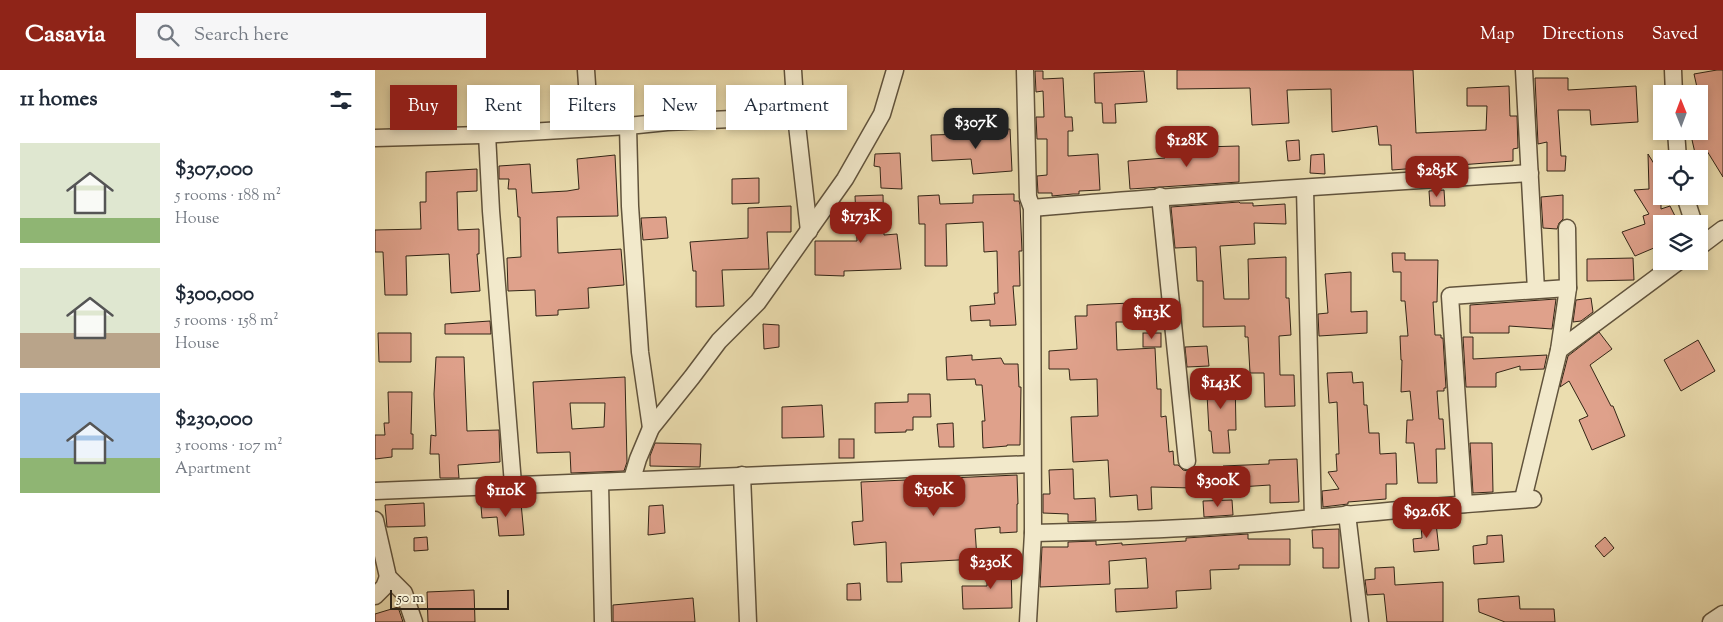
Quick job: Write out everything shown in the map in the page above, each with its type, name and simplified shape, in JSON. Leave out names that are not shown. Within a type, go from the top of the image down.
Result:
[{"type":"street","points":[[587,70],[588,85]]},
{"type":"street","points":[[793,70],[794,85]]},
{"type":"street","points":[[632,479],[651,428],[692,378],[719,341],[758,302],[845,179],[882,114],[895,70]]},
{"type":"street","points":[[1025,70],[1028,197],[1033,208],[1033,533],[1028,622]]},
{"type":"street","points":[[1524,70],[1536,290]]},
{"type":"street","points":[[1673,70],[1674,85]]},
{"type":"street","points":[[634,125],[726,119]]},
{"type":"street","points":[[375,138],[556,130]]},
{"type":"street","points":[[628,130],[630,206],[640,352],[651,428]]},
{"type":"street","points":[[798,130],[809,231]]},
{"type":"street","points":[[487,134],[491,212],[513,484]]},
{"type":"street","points":[[1033,208],[1160,196],[1530,173]]},
{"type":"street","points":[[1305,188],[1313,518]]},
{"type":"street","points":[[1160,196],[1187,461]]},
{"type":"street","points":[[1033,533],[1137,530],[1313,518],[1528,499],[1559,350],[1568,288],[1567,228]]},
{"type":"street","points":[[1708,237],[1723,229]]},
{"type":"street","points":[[1559,350],[1667,270]]},
{"type":"street","points":[[1464,504],[1450,296],[1568,288]]},
{"type":"street","points":[[375,491],[1033,464]]},
{"type":"street","points":[[742,475],[748,622]]},
{"type":"street","points":[[600,483],[603,622]]},
{"type":"street","points":[[1347,514],[1360,622]]},
{"type":"street","points":[[375,520],[389,577],[404,593],[414,622]]},
{"type":"street","points":[[375,596],[384,587],[389,577]]},
{"type":"street","points":[[1711,622],[1723,614]]},
{"type":"building","points":[[1177,70],[1413,70],[1416,133],[1486,130],[1487,106],[1467,106],[1467,88],[1509,86],[1510,116],[1517,116],[1518,148],[1513,149],[1513,161],[1392,170],[1391,145],[1379,145],[1377,126],[1332,132],[1331,89],[1287,90],[1289,123],[1252,125],[1250,88],[1177,89]]},
{"type":"building","points":[[1723,70],[1723,177],[1708,150],[1694,150],[1692,140],[1708,140],[1708,85],[1696,85],[1694,74]]},
{"type":"building","points":[[1035,71],[1043,71],[1043,79],[1063,78],[1065,117],[1072,117],[1073,131],[1068,131],[1068,156],[1098,154],[1100,190],[1079,191],[1079,194],[1052,196],[1052,193],[1038,193],[1037,176],[1047,175],[1047,139],[1037,139],[1036,117],[1044,117],[1043,91],[1036,92]]},
{"type":"building","points":[[1144,71],[1147,102],[1115,104],[1116,123],[1103,123],[1102,103],[1095,103],[1094,73]]},
{"type":"building","points":[[1535,78],[1568,78],[1568,90],[1636,86],[1638,122],[1591,125],[1590,110],[1558,110],[1561,156],[1566,156],[1565,171],[1547,171],[1547,142],[1538,144]]},
{"type":"building","points":[[1010,129],[1012,171],[973,174],[971,159],[932,161],[931,135],[967,134],[967,132]]},
{"type":"building","points":[[1299,140],[1300,160],[1288,161],[1286,141]]},
{"type":"building","points":[[1239,146],[1239,182],[1130,189],[1128,161],[1165,158],[1165,148]]},
{"type":"building","points":[[900,153],[902,189],[881,188],[880,167],[874,166],[875,154]]},
{"type":"building","points":[[1324,154],[1325,174],[1310,173],[1311,155]]},
{"type":"building","points":[[1648,154],[1653,162],[1653,205],[1661,205],[1661,209],[1670,206],[1674,215],[1653,215],[1653,248],[1635,256],[1622,232],[1645,224],[1643,216],[1649,214],[1634,190],[1649,189]]},
{"type":"building","points":[[615,155],[618,216],[557,217],[558,253],[621,249],[624,285],[588,288],[589,308],[558,310],[558,315],[536,316],[535,290],[508,291],[507,258],[521,257],[520,217],[518,217],[516,189],[508,189],[509,179],[499,179],[499,166],[530,164],[532,193],[567,191],[579,189],[577,159]]},
{"type":"building","points":[[477,169],[477,191],[457,192],[458,230],[479,229],[479,254],[477,254],[480,291],[451,293],[449,254],[406,256],[407,295],[385,295],[383,252],[375,252],[375,230],[421,229],[420,202],[426,202],[426,172]]},
{"type":"building","points":[[759,178],[759,203],[732,204],[732,179]]},
{"type":"building","points":[[1444,190],[1445,206],[1430,206],[1429,191]]},
{"type":"building","points":[[1014,194],[1014,201],[1019,201],[1020,205],[1022,251],[1019,251],[1020,286],[1013,286],[1016,325],[990,326],[990,320],[971,321],[970,306],[995,304],[994,293],[998,293],[997,251],[984,252],[983,222],[946,224],[947,266],[925,266],[925,224],[919,224],[918,196],[939,195],[940,204],[973,203],[973,195]]},
{"type":"building","points":[[883,195],[884,235],[897,234],[901,269],[844,271],[844,276],[815,275],[815,241],[857,241],[855,196]]},
{"type":"building","points":[[1563,195],[1563,219],[1557,229],[1543,228],[1541,197]]},
{"type":"building","points":[[1239,202],[1253,203],[1253,206],[1285,204],[1286,224],[1254,223],[1255,244],[1220,246],[1224,299],[1249,299],[1248,259],[1286,257],[1286,298],[1289,298],[1291,335],[1279,336],[1280,375],[1294,375],[1295,406],[1265,407],[1264,373],[1250,373],[1248,337],[1245,337],[1245,326],[1203,327],[1203,281],[1197,281],[1196,247],[1175,248],[1171,207]]},
{"type":"building","points":[[791,206],[791,232],[767,232],[769,269],[722,270],[724,306],[696,307],[696,271],[693,271],[690,242],[748,238],[748,208]]},
{"type":"building","points":[[666,217],[668,238],[643,240],[641,218]]},
{"type":"building","points":[[1392,253],[1405,253],[1405,260],[1438,260],[1437,302],[1433,302],[1435,335],[1441,335],[1441,338],[1443,338],[1446,388],[1444,388],[1444,391],[1437,391],[1439,419],[1443,419],[1445,449],[1436,449],[1437,483],[1418,483],[1414,443],[1406,443],[1407,420],[1413,420],[1410,391],[1401,392],[1402,360],[1400,336],[1408,336],[1405,301],[1401,301],[1401,272],[1393,272]]},
{"type":"building","points":[[1633,258],[1634,280],[1587,281],[1587,259]]},
{"type":"building","points":[[1351,272],[1351,312],[1367,311],[1367,333],[1319,336],[1318,314],[1328,313],[1325,274]]},
{"type":"building","points":[[1591,298],[1593,312],[1581,321],[1573,322],[1576,300]]},
{"type":"building","points":[[1556,299],[1552,329],[1509,326],[1509,333],[1470,333],[1470,305]]},
{"type":"building","points":[[1152,302],[1152,322],[1116,322],[1117,350],[1155,348],[1157,389],[1161,389],[1161,417],[1166,416],[1169,452],[1173,451],[1174,465],[1178,465],[1183,470],[1188,471],[1194,468],[1194,488],[1151,487],[1152,509],[1138,510],[1137,495],[1110,497],[1108,460],[1073,462],[1071,417],[1098,416],[1097,379],[1070,380],[1069,369],[1049,369],[1049,351],[1077,349],[1075,316],[1087,316],[1087,305]]},
{"type":"building","points":[[490,321],[491,334],[445,334],[445,324]]},
{"type":"building","points":[[763,324],[779,325],[779,347],[764,349]]},
{"type":"building","points":[[1599,332],[1612,349],[1590,365],[1611,406],[1613,406],[1625,436],[1592,450],[1579,420],[1588,416],[1569,381],[1560,387],[1568,356]]},
{"type":"building","points":[[378,333],[411,333],[411,362],[379,362]]},
{"type":"building","points":[[1143,333],[1161,333],[1161,347],[1143,347]]},
{"type":"building","points":[[1463,337],[1473,337],[1473,359],[1547,355],[1544,369],[1520,370],[1520,366],[1496,373],[1496,387],[1466,387]]},
{"type":"building","points":[[1698,340],[1715,371],[1681,391],[1664,360]]},
{"type":"building","points":[[1207,346],[1209,366],[1187,367],[1185,347]]},
{"type":"building","points":[[972,355],[972,360],[1001,358],[1004,364],[1018,364],[1019,387],[1021,387],[1020,445],[983,448],[982,421],[985,421],[982,385],[976,385],[975,379],[947,380],[946,357]]},
{"type":"building","points":[[436,357],[464,357],[467,431],[499,430],[500,462],[458,465],[459,478],[440,478],[439,454],[430,454],[431,435],[436,436],[434,394]]},
{"type":"building","points":[[1352,372],[1353,383],[1363,382],[1364,405],[1367,405],[1369,433],[1379,433],[1380,454],[1396,453],[1397,484],[1386,484],[1386,499],[1348,502],[1348,504],[1323,507],[1322,491],[1339,489],[1328,472],[1337,471],[1336,454],[1339,454],[1337,402],[1329,403],[1327,373]]},
{"type":"building","points":[[1235,375],[1236,430],[1228,430],[1230,453],[1213,453],[1211,431],[1209,431],[1206,376]]},
{"type":"building","points":[[625,377],[627,462],[624,471],[571,473],[570,452],[537,453],[533,382]],"holes":[[[570,403],[605,403],[604,427],[572,429]]]},
{"type":"building","points":[[388,392],[412,392],[411,434],[413,434],[413,449],[392,449],[392,457],[375,459],[375,435],[385,435],[384,423],[389,423]]},
{"type":"building","points":[[908,394],[930,394],[931,417],[913,417],[913,430],[906,430],[906,432],[875,433],[875,403],[908,402]]},
{"type":"building","points":[[822,405],[824,437],[782,438],[782,407]]},
{"type":"building","points":[[953,423],[954,447],[939,447],[937,424]]},
{"type":"building","points":[[839,439],[854,439],[854,458],[839,458]]},
{"type":"building","points":[[655,443],[701,444],[700,467],[650,466],[650,456]]},
{"type":"building","points":[[1470,443],[1492,443],[1493,492],[1473,493]]},
{"type":"building","points":[[1297,459],[1299,502],[1270,503],[1270,485],[1224,488],[1223,466],[1269,464],[1269,460]]},
{"type":"building","points":[[1073,469],[1074,499],[1095,498],[1096,521],[1068,522],[1068,514],[1043,513],[1043,494],[1050,494],[1049,470]]},
{"type":"building","points":[[1017,475],[1017,532],[1000,533],[1000,527],[975,529],[977,559],[901,563],[902,582],[887,582],[886,542],[854,545],[852,522],[863,521],[861,482]]},
{"type":"building","points":[[1232,500],[1233,515],[1204,517],[1203,501]]},
{"type":"building","points":[[424,503],[425,526],[387,527],[385,505]]},
{"type":"building","points":[[521,503],[524,535],[499,536],[497,517],[482,518],[481,506]]},
{"type":"building","points":[[663,505],[665,533],[648,535],[649,506]]},
{"type":"building","points":[[1436,523],[1439,550],[1414,552],[1413,539],[1422,538],[1421,525]]},
{"type":"building","points":[[1339,529],[1339,568],[1323,568],[1323,548],[1313,548],[1312,530]]},
{"type":"building","points":[[1248,534],[1248,539],[1290,539],[1290,565],[1239,565],[1239,569],[1210,570],[1211,589],[1176,591],[1177,608],[1116,612],[1115,589],[1148,588],[1146,558],[1109,561],[1110,584],[1040,587],[1042,547],[1068,547],[1068,542],[1096,541],[1096,545],[1122,543],[1122,545],[1186,541],[1186,538]]},
{"type":"building","points":[[1502,535],[1504,562],[1474,564],[1473,546],[1487,544],[1487,536]]},
{"type":"building","points":[[427,537],[428,550],[414,551],[414,538]]},
{"type":"building","points":[[1605,537],[1614,548],[1604,557],[1595,546]]},
{"type":"building","points":[[987,563],[1011,563],[1012,608],[963,609],[962,586],[987,586]]},
{"type":"building","points":[[1394,567],[1395,585],[1443,582],[1443,622],[1387,622],[1384,594],[1367,595],[1365,580],[1375,579],[1375,568]]},
{"type":"building","points":[[860,583],[861,600],[847,600],[847,584]]},
{"type":"building","points":[[474,590],[475,622],[428,622],[427,592]]},
{"type":"building","points":[[1519,596],[1520,609],[1554,609],[1555,622],[1505,622],[1479,612],[1478,599]]},
{"type":"building","points":[[693,598],[695,622],[613,622],[613,605]]},
{"type":"building","points":[[398,607],[403,622],[375,622],[375,614]]}]
